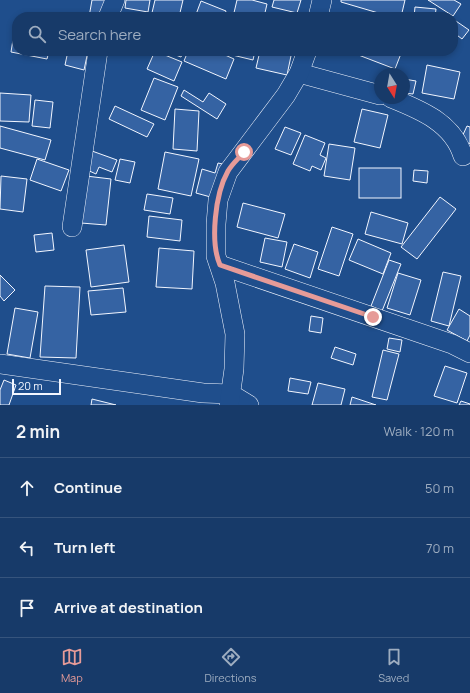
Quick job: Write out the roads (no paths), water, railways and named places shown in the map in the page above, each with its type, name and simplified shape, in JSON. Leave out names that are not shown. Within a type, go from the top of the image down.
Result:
[{"type":"street","points":[[110,12],[115,0]]},
{"type":"street","points":[[319,12],[322,0]]},
{"type":"street","points":[[72,227],[97,56]]},
{"type":"street","points":[[230,400],[234,369],[235,334],[225,283],[216,256],[218,200],[228,172],[286,95],[300,73],[305,56]]},
{"type":"street","points":[[300,73],[374,93]]},
{"type":"street","points":[[406,104],[420,110],[439,123],[460,144],[463,156]]},
{"type":"street","points":[[220,265],[452,344],[470,353]]},
{"type":"street","points":[[0,364],[203,393],[249,405]]}]
